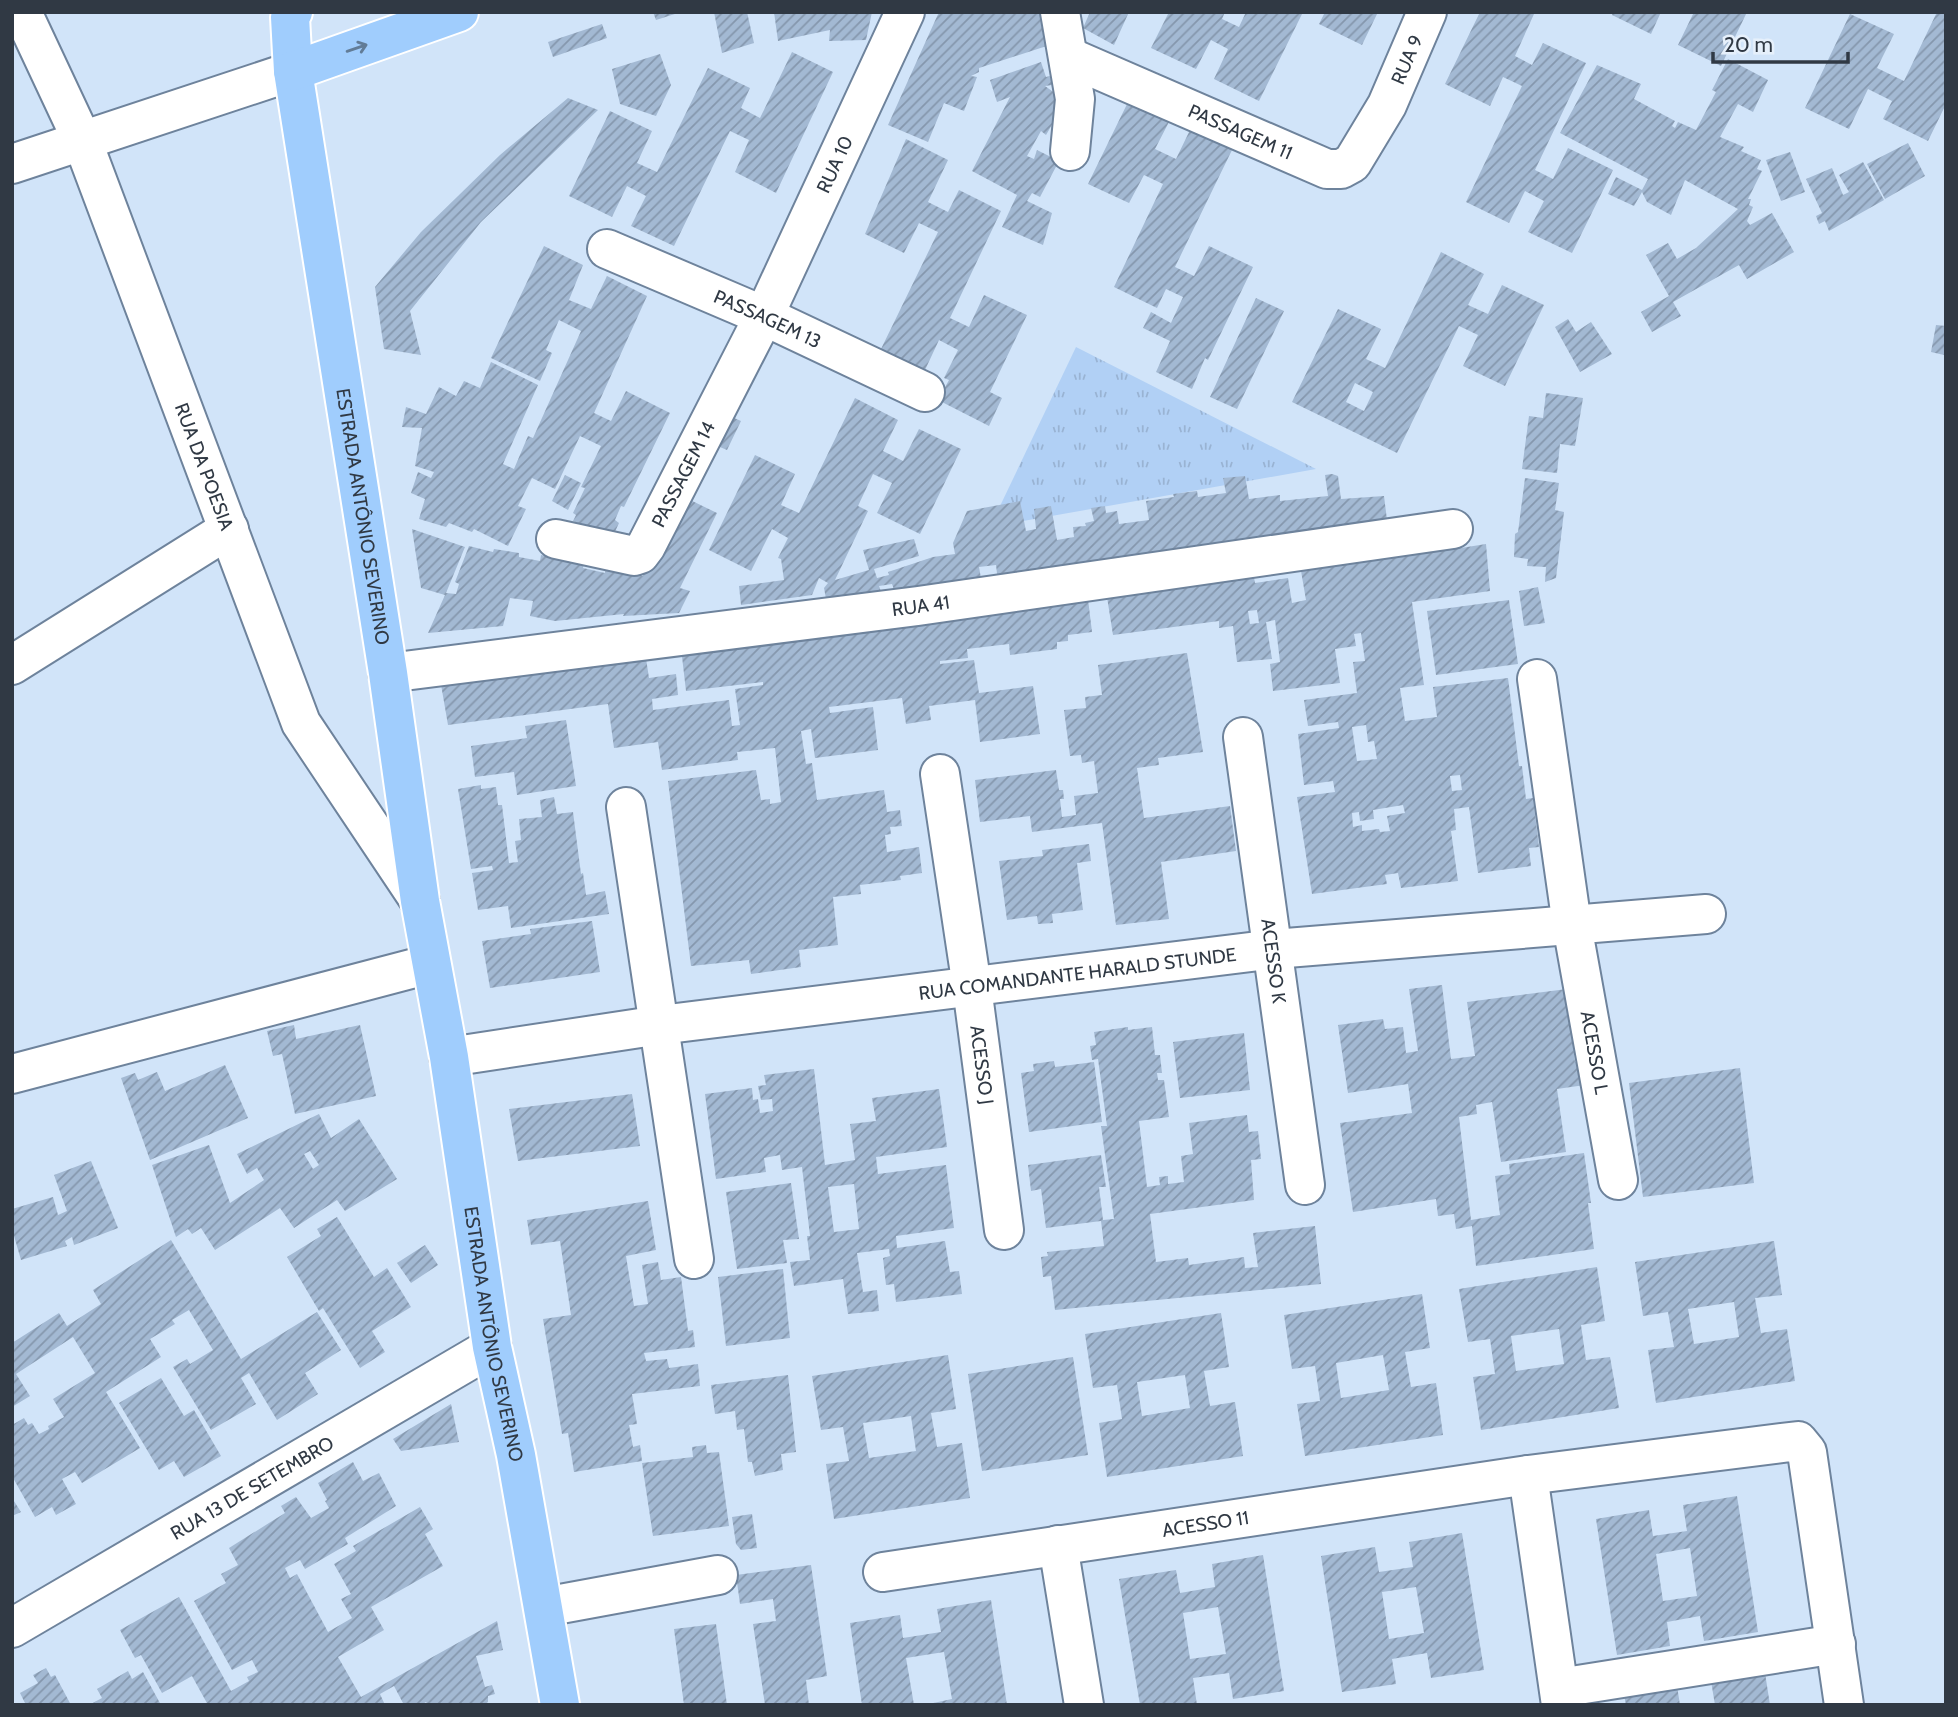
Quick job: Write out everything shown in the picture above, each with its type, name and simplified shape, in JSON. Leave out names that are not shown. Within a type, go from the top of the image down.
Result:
[{"type":"main road","name":"ESTRADA ANTÔNIO SEVERINO","points":[[293,12],[290,17],[293,71],[388,673],[420,901],[449,1057],[492,1347],[516,1455],[560,1705]]},
{"type":"main road","points":[[293,71],[460,12]]},
{"type":"street","name":"RUA DA POESIA","points":[[22,12],[82,140],[301,723],[420,901]]},
{"type":"street","name":"RUA 10","points":[[765,316],[905,12]]},
{"type":"street","points":[[1060,12],[1075,99],[1070,151]]},
{"type":"street","name":"RUA 9","points":[[1387,105],[1427,12]]},
{"type":"street","name":"PASSAGEM 11","points":[[1069,57],[1327,169],[1341,169],[1352,163],[1387,105]]},
{"type":"street","points":[[12,164],[293,71]]},
{"type":"street","name":"PASSAGEM 13","points":[[607,249],[765,316],[925,392]]},
{"type":"street","name":"PASSAGEM 14","points":[[556,539],[634,556],[640,554],[765,316]]},
{"type":"street","points":[[12,665],[229,529]]},
{"type":"street","name":"RUA 41","points":[[388,673],[918,607],[1453,529]]},
{"type":"street","name":"ACESSO L","points":[[1537,679],[1572,925],[1618,1180]]},
{"type":"street","name":"ACESSO K","points":[[1243,737],[1306,1185]]},
{"type":"street","name":"ACESSO J","points":[[940,774],[1004,1230]]},
{"type":"street","points":[[626,807],[694,1259]]},
{"type":"street","name":"RUA COMANDANTE HARALD STUNDE","points":[[449,1057],[660,1025],[1274,949],[1706,914]]},
{"type":"street","points":[[12,1074],[430,964]]},
{"type":"street","name":"RUA 13 DE SETEMBRO","points":[[12,1628],[492,1347]]},
{"type":"street","name":"ACESSO 11","points":[[883,1572],[1528,1475],[1798,1441],[1807,1452],[1836,1644]]},
{"type":"street","points":[[1528,1475],[1560,1696],[1836,1644],[1844,1705]]},
{"type":"street","points":[[1058,1545],[1084,1705]]},
{"type":"street","points":[[544,1607],[718,1575]]},
{"type":"green space","points":[[1076,347],[1316,469],[990,527]]},
{"type":"building","points":[[653,12],[678,12],[678,13],[656,20]]},
{"type":"building","points":[[714,12],[747,12],[754,43],[722,53]]},
{"type":"building","points":[[774,12],[872,12],[866,40],[829,41],[830,30],[778,41]]},
{"type":"building","points":[[939,12],[1049,12],[1059,42],[979,68],[979,72],[971,76],[977,77],[964,111],[944,103],[928,142],[888,125]]},
{"type":"building","points":[[1090,12],[1129,12],[1114,45],[1083,28]]},
{"type":"building","points":[[1169,12],[1225,12],[1222,19],[1239,27],[1246,12],[1303,12],[1259,101],[1214,79],[1228,49],[1211,40],[1196,69],[1151,48]]},
{"type":"building","points":[[1325,12],[1378,12],[1362,45],[1319,24]]},
{"type":"building","points":[[1480,12],[1534,14],[1515,56],[1532,65],[1543,43],[1586,63],[1535,170],[1553,179],[1568,148],[1613,170],[1572,253],[1528,232],[1544,201],[1525,191],[1509,223],[1466,202],[1522,86],[1503,77],[1490,106],[1445,84]]},
{"type":"building","points":[[1613,12],[1661,12],[1651,34],[1612,15]]},
{"type":"building","points":[[1694,12],[1747,12],[1721,66],[1678,45]]},
{"type":"building","points":[[1937,12],[1946,12],[1946,104],[1928,141],[1883,119],[1892,101],[1868,89],[1849,129],[1805,108],[1850,14],[1894,34],[1877,68],[1904,81]]},
{"type":"building","points":[[602,24],[607,38],[553,57],[548,42]]},
{"type":"building","points":[[792,52],[833,72],[776,193],[735,172],[749,140],[730,131],[674,246],[631,226],[646,196],[627,186],[612,217],[569,196],[610,111],[652,131],[637,163],[657,172],[708,68],[750,88],[741,108],[760,118]]},
{"type":"building","points":[[660,54],[671,85],[656,116],[620,104],[612,69]]},
{"type":"building","points":[[1728,59],[1768,80],[1753,112],[1738,104],[1720,137],[1744,147],[1741,151],[1761,160],[1757,169],[1762,171],[1748,199],[1751,199],[1749,205],[1753,207],[1747,221],[1750,225],[1772,213],[1794,252],[1747,279],[1739,265],[1673,302],[1681,316],[1652,332],[1641,312],[1669,296],[1646,255],[1668,243],[1677,259],[1696,248],[1738,209],[1685,180],[1671,215],[1647,202],[1642,192],[1634,206],[1608,194],[1616,177],[1642,190],[1648,179],[1560,133],[1597,65],[1641,84],[1634,99],[1675,121],[1672,126],[1675,128],[1678,122],[1696,130],[1716,92],[1712,90]]},
{"type":"building","points":[[1041,62],[1052,85],[1045,86],[1066,101],[1046,135],[1041,131],[1027,156],[1034,159],[1037,150],[1059,161],[1040,197],[1032,193],[1027,201],[1052,213],[1043,245],[1002,227],[1017,195],[972,171],[1010,97],[997,102],[990,80]]},
{"type":"building","points":[[568,98],[598,110],[481,222],[410,311],[421,355],[384,349],[375,287],[421,232],[500,155]]},
{"type":"building","points":[[1129,100],[1170,120],[1155,149],[1176,159],[1190,130],[1232,150],[1175,267],[1194,276],[1209,246],[1253,267],[1208,360],[1205,358],[1192,389],[1156,372],[1170,341],[1143,328],[1151,312],[1171,323],[1183,297],[1166,289],[1157,308],[1114,287],[1163,184],[1144,175],[1129,203],[1088,184]]},
{"type":"building","points":[[906,139],[948,160],[928,202],[948,212],[959,190],[1001,211],[950,318],[969,327],[984,295],[1027,315],[990,392],[1002,398],[989,426],[938,400],[949,380],[944,378],[958,350],[939,340],[925,370],[881,349],[938,232],[919,223],[904,253],[865,234]]},
{"type":"building","points":[[1908,143],[1925,176],[1885,199],[1867,164]]},
{"type":"building","points":[[1790,152],[1805,192],[1781,201],[1766,160]]},
{"type":"building","points":[[1863,162],[1884,200],[1829,231],[1825,221],[1819,224],[1816,216],[1822,213],[1806,179],[1832,168],[1843,195],[1849,192],[1839,175]]},
{"type":"building","points":[[544,246],[583,265],[569,300],[591,309],[607,276],[647,296],[594,413],[611,421],[626,391],[670,413],[624,507],[621,506],[615,520],[619,523],[613,536],[605,537],[573,521],[576,515],[573,513],[585,488],[581,487],[601,446],[580,436],[555,489],[532,478],[518,506],[526,509],[508,546],[474,529],[472,532],[449,523],[446,527],[419,519],[425,499],[411,493],[418,472],[431,478],[434,472],[415,466],[422,428],[402,427],[406,407],[426,414],[439,387],[456,396],[464,381],[480,388],[491,362],[538,385],[503,464],[514,469],[528,436],[533,438],[581,331],[559,320],[546,350],[552,353],[540,381],[491,358]]},
{"type":"building","points":[[1441,252],[1484,274],[1468,305],[1488,314],[1502,285],[1544,305],[1505,386],[1463,366],[1478,335],[1459,326],[1397,453],[1292,402],[1338,309],[1381,329],[1366,359],[1385,368]],"holes":[[[1355,383],[1373,392],[1364,411],[1346,402]]]},
{"type":"building","points":[[1256,298],[1284,311],[1237,409],[1210,397]]},
{"type":"building","points":[[1568,319],[1576,332],[1591,322],[1612,354],[1580,372],[1555,327]]},
{"type":"building","points":[[1936,325],[1946,326],[1944,355],[1931,352]]},
{"type":"building","points":[[1546,393],[1583,398],[1575,446],[1560,444],[1557,473],[1522,469],[1529,416],[1543,418]]},
{"type":"building","points":[[855,398],[898,420],[883,451],[903,461],[919,429],[961,449],[920,534],[877,513],[892,483],[873,474],[858,506],[868,511],[835,580],[869,570],[863,550],[914,539],[919,556],[874,569],[877,578],[933,557],[955,554],[953,543],[967,511],[1020,501],[1026,531],[1036,529],[1034,509],[1051,506],[1057,540],[1074,537],[1073,527],[1086,526],[1085,523],[1094,521],[1091,508],[1105,506],[1106,513],[1117,511],[1119,524],[1149,520],[1146,501],[1197,491],[1198,497],[1226,493],[1223,478],[1245,476],[1249,499],[1280,495],[1280,501],[1328,496],[1325,475],[1332,474],[1338,476],[1341,499],[1384,496],[1388,528],[998,582],[996,565],[979,567],[982,584],[896,595],[892,584],[879,586],[883,597],[827,604],[824,588],[828,583],[819,578],[812,595],[741,605],[739,586],[784,580],[781,559],[778,558],[788,538],[772,529],[751,571],[709,550],[755,455],[795,474],[781,505],[799,513]]},
{"type":"building","points":[[723,413],[741,421],[727,450],[708,442]]},
{"type":"building","points":[[565,475],[581,483],[568,510],[552,501]]},
{"type":"building","points":[[1525,478],[1559,483],[1555,510],[1564,512],[1556,578],[1545,582],[1546,567],[1527,566],[1528,559],[1514,557],[1515,534],[1518,532]]},
{"type":"building","points":[[682,496],[717,513],[680,588],[690,591],[679,613],[623,616],[624,614],[555,621],[530,616],[533,601],[510,598],[503,626],[428,633],[445,595],[421,588],[412,529],[465,547],[446,593],[456,594],[459,584],[455,582],[469,546],[493,552],[494,549],[519,553],[519,557],[540,561],[541,555],[584,564],[583,568],[605,573],[606,568],[643,576]]},
{"type":"building","points":[[1459,540],[1461,548],[1486,544],[1490,591],[1412,602],[1424,685],[1400,688],[1405,721],[1437,717],[1433,687],[1508,678],[1519,766],[1522,766],[1526,799],[1533,798],[1539,847],[1529,848],[1531,866],[1478,873],[1469,807],[1454,809],[1456,830],[1451,831],[1458,881],[1401,888],[1398,873],[1385,875],[1387,884],[1312,894],[1297,797],[1335,792],[1333,781],[1304,785],[1298,734],[1339,728],[1338,722],[1308,726],[1304,700],[1357,693],[1353,662],[1365,661],[1361,633],[1354,634],[1356,646],[1335,649],[1340,683],[1273,691],[1270,664],[1280,662],[1275,620],[1266,622],[1272,659],[1237,662],[1233,626],[1219,628],[1219,621],[1113,635],[1107,597],[1194,587],[1193,582],[1253,572],[1255,583],[1288,578],[1292,603],[1306,600],[1301,571],[1322,568],[1321,561]],"holes":[[[1257,610],[1259,623],[1250,624],[1248,611]],[[1366,725],[1368,742],[1374,741],[1377,759],[1357,761],[1352,727]],[[1460,775],[1462,790],[1452,791],[1450,776]],[[1403,805],[1405,813],[1387,816],[1390,831],[1362,831],[1362,825],[1353,827],[1352,813],[1359,812],[1360,821],[1374,819],[1373,810]]]},
{"type":"building","points":[[1538,587],[1545,623],[1524,626],[1519,591]]},
{"type":"building","points":[[1088,599],[1092,632],[1068,635],[1068,641],[1057,642],[1057,649],[1010,655],[1009,644],[967,649],[968,658],[940,661],[940,664],[974,660],[979,693],[1033,686],[1040,734],[980,742],[975,700],[929,706],[931,720],[906,724],[902,698],[829,707],[830,713],[873,707],[878,750],[815,758],[811,729],[801,731],[806,764],[812,763],[817,800],[884,790],[887,812],[900,810],[902,826],[890,827],[891,834],[885,835],[887,852],[919,847],[922,873],[900,876],[901,880],[860,885],[861,894],[833,897],[838,945],[799,950],[801,967],[751,974],[749,960],[691,966],[668,781],[756,770],[761,800],[770,799],[770,804],[781,802],[775,748],[737,752],[738,760],[662,770],[658,742],[614,748],[608,704],[448,725],[439,673],[645,652],[649,678],[676,674],[678,695],[652,699],[653,710],[729,700],[732,726],[740,725],[735,689],[763,685],[763,682],[686,691],[681,648]]},
{"type":"building","points":[[1509,600],[1518,664],[1436,675],[1427,611]]},
{"type":"building","points":[[1187,653],[1203,752],[1158,758],[1159,765],[1137,768],[1144,818],[1230,806],[1236,851],[1161,862],[1169,919],[1116,925],[1102,823],[1032,832],[1030,816],[980,822],[975,780],[1056,770],[1059,790],[1063,790],[1064,799],[1060,799],[1062,817],[1076,815],[1074,796],[1098,793],[1094,761],[1082,763],[1081,755],[1070,756],[1064,710],[1086,708],[1085,697],[1102,695],[1098,665]]},
{"type":"building","points":[[566,720],[576,786],[517,795],[514,772],[475,777],[471,746],[527,738],[525,726]]},
{"type":"building","points":[[481,785],[481,789],[496,787],[498,805],[502,805],[509,863],[518,862],[515,841],[521,840],[519,819],[542,817],[540,800],[554,797],[557,814],[573,812],[586,895],[605,891],[609,914],[511,928],[508,906],[478,910],[472,873],[493,870],[492,866],[471,869],[458,789]]},
{"type":"building","points":[[1089,844],[1091,861],[1077,863],[1083,910],[1052,914],[1053,923],[1038,924],[1037,916],[1007,920],[999,861],[1043,856],[1042,850]]},
{"type":"building","points":[[592,921],[600,972],[490,988],[482,941],[531,934],[530,929]]},
{"type":"building","points":[[1442,985],[1451,1059],[1475,1056],[1467,1002],[1567,989],[1575,1062],[1581,1061],[1585,1085],[1557,1089],[1566,1152],[1501,1162],[1492,1102],[1476,1105],[1477,1114],[1459,1117],[1471,1220],[1500,1215],[1495,1176],[1510,1174],[1509,1164],[1584,1153],[1594,1249],[1476,1266],[1472,1226],[1456,1229],[1454,1214],[1438,1216],[1436,1199],[1353,1212],[1340,1123],[1412,1113],[1408,1084],[1348,1093],[1338,1025],[1383,1019],[1385,1029],[1403,1027],[1406,1053],[1418,1051],[1409,989]]},
{"type":"building","points":[[294,1025],[296,1039],[360,1025],[376,1096],[295,1114],[282,1054],[273,1056],[267,1031]]},
{"type":"building","points":[[1128,1027],[1128,1030],[1152,1027],[1155,1055],[1160,1055],[1162,1073],[1157,1073],[1158,1080],[1164,1080],[1169,1117],[1139,1121],[1147,1187],[1160,1185],[1159,1177],[1168,1176],[1168,1184],[1184,1182],[1181,1156],[1193,1154],[1189,1123],[1247,1115],[1249,1132],[1258,1131],[1261,1159],[1251,1160],[1254,1200],[1150,1214],[1156,1262],[1188,1258],[1189,1265],[1244,1257],[1245,1268],[1258,1267],[1253,1233],[1315,1226],[1321,1284],[1055,1310],[1051,1276],[1043,1277],[1041,1257],[1048,1256],[1047,1252],[1104,1246],[1101,1221],[1046,1228],[1041,1189],[1031,1191],[1028,1165],[1101,1155],[1106,1187],[1099,1187],[1103,1220],[1114,1219],[1101,1126],[1107,1126],[1098,1059],[1092,1060],[1090,1046],[1096,1045],[1094,1032]]},
{"type":"building","points":[[1244,1033],[1250,1090],[1180,1098],[1173,1042]]},
{"type":"building","points":[[1054,1061],[1055,1067],[1094,1062],[1102,1122],[1029,1132],[1021,1073],[1034,1071],[1033,1064]]},
{"type":"building","points":[[225,1065],[248,1118],[150,1160],[121,1078],[135,1073],[138,1080],[157,1072],[165,1091]]},
{"type":"building","points":[[1740,1068],[1754,1183],[1643,1197],[1629,1083]]},
{"type":"building","points":[[814,1069],[825,1165],[855,1160],[850,1124],[876,1121],[872,1098],[939,1089],[947,1147],[876,1157],[878,1174],[946,1165],[954,1228],[896,1236],[897,1248],[945,1241],[950,1272],[959,1271],[962,1294],[896,1302],[894,1284],[886,1285],[883,1258],[890,1256],[889,1249],[857,1253],[863,1292],[877,1290],[879,1311],[848,1314],[843,1279],[794,1286],[790,1262],[810,1260],[802,1167],[782,1170],[780,1155],[764,1158],[766,1172],[716,1179],[705,1094],[752,1088],[753,1100],[758,1099],[760,1113],[773,1111],[772,1099],[761,1100],[758,1086],[766,1085],[764,1075]],"holes":[[[854,1184],[859,1229],[834,1232],[828,1187]]]},
{"type":"building","points":[[632,1094],[640,1146],[518,1161],[509,1109]]},
{"type":"building","points":[[319,1114],[331,1138],[359,1119],[397,1179],[345,1211],[337,1200],[294,1228],[280,1208],[215,1250],[201,1228],[192,1234],[188,1229],[176,1237],[152,1165],[209,1145],[230,1203],[264,1180],[257,1168],[247,1174],[237,1154]],"holes":[[[310,1151],[319,1165],[313,1169],[304,1154]]]},
{"type":"building","points":[[91,1161],[118,1228],[74,1245],[72,1237],[65,1241],[67,1246],[21,1260],[12,1229],[12,1209],[53,1197],[58,1215],[67,1211],[54,1175]]},
{"type":"building","points":[[791,1183],[799,1239],[783,1240],[787,1263],[737,1269],[726,1192]]},
{"type":"building","points":[[648,1201],[656,1250],[626,1256],[634,1306],[648,1304],[642,1265],[658,1262],[661,1280],[681,1277],[688,1331],[693,1330],[695,1347],[644,1353],[646,1361],[667,1359],[669,1368],[698,1364],[700,1386],[632,1394],[637,1424],[629,1425],[633,1447],[640,1445],[642,1461],[574,1472],[568,1433],[562,1434],[543,1319],[571,1315],[560,1241],[531,1245],[527,1220]]},
{"type":"building","points":[[337,1217],[374,1277],[387,1268],[411,1307],[372,1331],[385,1352],[360,1368],[323,1308],[319,1311],[287,1257],[321,1236],[317,1229]]},
{"type":"building","points":[[171,1240],[241,1359],[317,1312],[341,1350],[305,1373],[318,1394],[277,1420],[249,1373],[241,1378],[256,1404],[211,1430],[173,1367],[187,1359],[190,1364],[213,1350],[189,1310],[172,1320],[175,1324],[150,1339],[161,1357],[106,1392],[140,1448],[82,1483],[75,1472],[62,1479],[76,1504],[56,1515],[52,1507],[35,1517],[12,1476],[12,1425],[24,1418],[28,1425],[32,1423],[39,1434],[49,1429],[48,1426],[64,1417],[53,1399],[95,1373],[73,1337],[16,1374],[30,1396],[12,1407],[12,1343],[59,1313],[67,1326],[101,1304],[93,1290]]},
{"type":"building","points":[[1774,1241],[1782,1295],[1755,1298],[1761,1333],[1787,1329],[1795,1381],[1656,1403],[1648,1350],[1674,1347],[1668,1312],[1643,1316],[1635,1262]],"holes":[[[1734,1302],[1739,1337],[1694,1344],[1688,1309]]]},
{"type":"building","points":[[425,1245],[438,1265],[411,1283],[397,1263]]},
{"type":"building","points":[[1597,1267],[1605,1321],[1581,1325],[1586,1360],[1610,1357],[1619,1408],[1481,1430],[1473,1377],[1495,1374],[1490,1339],[1468,1342],[1459,1289]],"holes":[[[1559,1329],[1564,1364],[1516,1371],[1511,1336]]]},
{"type":"building","points":[[783,1269],[790,1338],[726,1346],[718,1277]]},
{"type":"building","points":[[1422,1294],[1430,1348],[1405,1352],[1411,1387],[1436,1383],[1443,1435],[1305,1456],[1297,1404],[1320,1401],[1315,1366],[1292,1369],[1284,1315]],"holes":[[[1383,1355],[1389,1390],[1341,1398],[1336,1363]]]},
{"type":"building","points":[[1221,1313],[1229,1367],[1204,1371],[1210,1406],[1235,1402],[1243,1456],[1107,1477],[1099,1423],[1122,1419],[1117,1385],[1093,1388],[1085,1334]],"holes":[[[1185,1375],[1190,1408],[1142,1416],[1137,1382]]]},
{"type":"building","points":[[948,1355],[956,1409],[931,1413],[937,1447],[962,1443],[970,1498],[834,1519],[826,1464],[849,1461],[843,1427],[821,1430],[812,1376]],"holes":[[[911,1416],[916,1451],[869,1458],[863,1423]]]},
{"type":"building","points":[[1073,1357],[1088,1455],[982,1471],[968,1374]]},
{"type":"building","points":[[788,1375],[796,1452],[781,1454],[783,1470],[755,1476],[752,1462],[748,1462],[744,1429],[737,1430],[735,1411],[715,1414],[711,1385]]},
{"type":"building","points":[[161,1378],[184,1416],[194,1410],[221,1456],[184,1477],[174,1461],[159,1470],[119,1403]]},
{"type":"building","points":[[451,1404],[459,1442],[401,1451],[393,1439]]},
{"type":"building","points":[[706,1445],[707,1453],[719,1452],[729,1526],[653,1536],[642,1463],[693,1457],[692,1447]]},
{"type":"building","points":[[353,1462],[363,1481],[379,1473],[396,1506],[345,1538],[348,1544],[305,1569],[300,1560],[285,1568],[290,1578],[297,1574],[328,1632],[352,1618],[341,1599],[351,1594],[334,1564],[356,1551],[353,1546],[420,1507],[433,1529],[425,1534],[443,1566],[371,1607],[384,1630],[338,1657],[361,1697],[497,1621],[503,1650],[476,1656],[485,1687],[492,1685],[495,1694],[488,1696],[488,1702],[484,1705],[428,1705],[426,1702],[421,1705],[404,1705],[394,1686],[380,1694],[385,1705],[208,1705],[192,1676],[162,1693],[141,1655],[135,1658],[120,1630],[179,1597],[231,1691],[249,1681],[247,1677],[258,1672],[252,1660],[232,1670],[194,1601],[226,1583],[221,1574],[238,1565],[229,1548],[285,1513],[281,1506],[296,1497],[311,1518],[329,1508],[318,1483]]},
{"type":"building","points":[[1737,1496],[1758,1632],[1704,1641],[1700,1616],[1667,1622],[1670,1646],[1617,1655],[1596,1519],[1649,1510],[1653,1536],[1687,1531],[1683,1505]],"holes":[[[1690,1548],[1697,1596],[1663,1601],[1656,1554]]]},
{"type":"building","points":[[12,1498],[21,1512],[12,1516]]},
{"type":"building","points":[[752,1514],[757,1548],[741,1550],[736,1544],[732,1517]]},
{"type":"building","points":[[1462,1533],[1484,1670],[1431,1678],[1427,1653],[1392,1659],[1396,1684],[1342,1692],[1321,1556],[1375,1547],[1379,1572],[1413,1567],[1409,1542]],"holes":[[[1416,1587],[1424,1633],[1389,1639],[1382,1592]]]},
{"type":"building","points":[[1263,1555],[1284,1691],[1233,1699],[1229,1673],[1193,1678],[1197,1705],[1140,1705],[1119,1579],[1176,1570],[1180,1593],[1215,1587],[1212,1564]],"holes":[[[1218,1607],[1226,1654],[1190,1659],[1183,1613]]]},
{"type":"building","points":[[811,1565],[827,1676],[806,1680],[809,1705],[765,1705],[753,1624],[776,1621],[773,1599],[740,1604],[736,1575]]},
{"type":"building","points":[[991,1600],[1007,1705],[924,1705],[952,1699],[944,1652],[906,1658],[914,1705],[862,1705],[850,1623],[900,1615],[903,1638],[941,1632],[937,1609]]},
{"type":"building","points":[[716,1624],[727,1705],[684,1705],[674,1629]]},
{"type":"building","points":[[46,1668],[51,1677],[55,1675],[71,1705],[26,1705],[20,1693],[38,1683],[33,1675]]},
{"type":"building","points":[[128,1671],[132,1679],[143,1672],[161,1705],[89,1705],[102,1698],[97,1689]]},
{"type":"building","points":[[1765,1673],[1770,1705],[1715,1705],[1711,1681]]},
{"type":"building","points":[[1677,1686],[1680,1705],[1626,1705],[1624,1695]]}]
